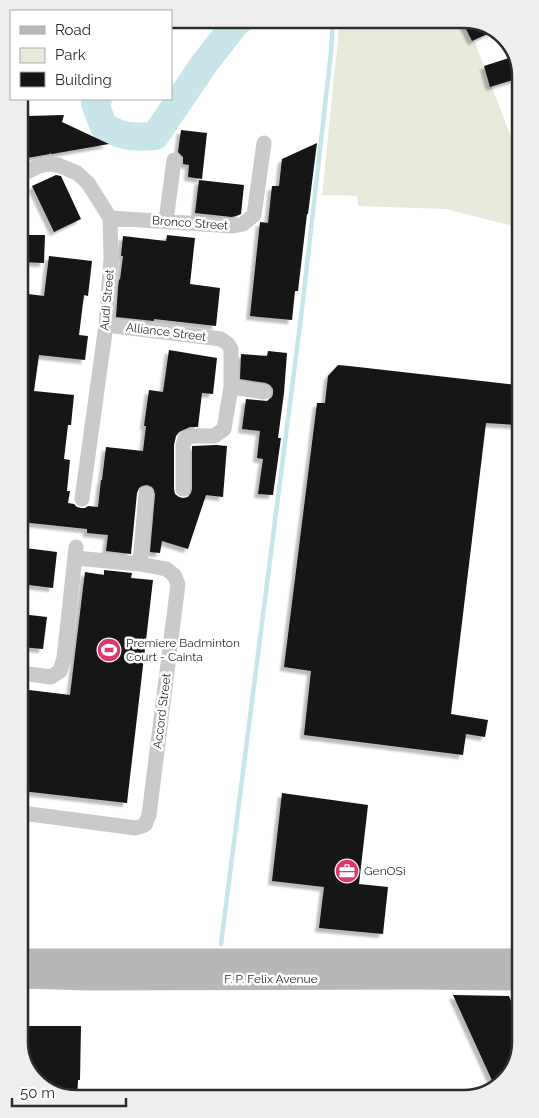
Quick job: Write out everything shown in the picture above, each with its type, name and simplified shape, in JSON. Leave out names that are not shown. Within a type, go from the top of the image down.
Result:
[{"type":"main road","name":"F. P. Felix Avenue","points":[[28,959],[512,959]]},
{"type":"main road","name":"F. P. Felix Avenue","points":[[28,978],[88,980],[512,980]]},
{"type":"street","name":"Bronco Street","points":[[110,218],[233,226],[243,224],[254,215],[264,143]]},
{"type":"street","points":[[166,222],[174,160]]},
{"type":"street","points":[[28,172],[48,164],[58,165],[77,173],[88,183],[110,218]]},
{"type":"street","name":"Audi Street","points":[[82,499],[106,325],[111,258],[110,218]]},
{"type":"street","name":"Alliance Street","points":[[106,325],[221,339],[232,349],[231,386],[224,429],[214,436],[193,436],[185,439],[183,445],[182,489]]},
{"type":"street","points":[[231,386],[264,392]]},
{"type":"street","points":[[140,564],[146,494]]},
{"type":"street","name":"Accord Street","points":[[28,674],[51,676],[60,672],[64,658],[75,553],[166,569],[174,574],[178,584],[149,815],[145,824],[136,828],[28,814]]},
{"type":"green space","points":[[339,28],[469,28],[512,140],[512,226],[446,209],[358,206],[357,196],[322,195]]},
{"type":"building","points":[[466,28],[473,28],[487,34],[472,41]]},
{"type":"building","points":[[508,58],[512,80],[490,87],[484,66]]},
{"type":"building","points":[[64,115],[62,122],[109,144],[28,158],[28,116]]},
{"type":"building","points":[[181,130],[207,133],[202,179],[188,177],[189,165],[183,164],[183,157],[178,152]]},
{"type":"building","points":[[317,143],[298,291],[295,291],[292,320],[250,316],[260,222],[268,223],[272,186],[279,186],[282,159]]},
{"type":"building","points":[[56,175],[61,176],[81,219],[54,232],[32,186]]},
{"type":"building","points":[[199,180],[244,185],[241,214],[232,217],[195,213]]},
{"type":"building","points":[[28,235],[45,235],[44,263],[28,262]]},
{"type":"building","points":[[167,235],[195,238],[190,284],[220,288],[216,326],[116,317],[123,256],[121,256],[123,236],[166,241]]},
{"type":"building","points":[[49,256],[92,261],[88,296],[84,295],[79,335],[88,336],[85,360],[39,355],[34,391],[74,395],[71,425],[68,425],[64,459],[70,460],[67,491],[70,491],[68,503],[74,504],[77,507],[98,507],[106,447],[143,451],[149,390],[163,392],[169,350],[217,358],[213,394],[202,393],[198,427],[190,427],[179,432],[174,445],[174,489],[175,494],[183,498],[188,497],[192,489],[192,446],[227,446],[223,497],[206,495],[188,549],[162,541],[160,553],[150,552],[155,495],[152,487],[147,485],[139,488],[137,493],[131,554],[106,551],[108,535],[87,533],[87,529],[28,523],[28,294],[44,296]]},
{"type":"building","points":[[268,351],[287,353],[278,438],[281,438],[273,495],[258,494],[263,459],[257,458],[260,431],[242,429],[246,399],[267,401],[272,397],[273,389],[266,383],[240,379],[241,354],[267,356]]},
{"type":"building","points":[[338,365],[512,384],[512,425],[486,423],[451,714],[488,720],[485,737],[466,734],[463,755],[304,735],[311,671],[284,667],[317,403],[325,403],[328,376]]},
{"type":"building","points":[[28,548],[57,552],[53,588],[28,585]]},
{"type":"building","points":[[104,570],[132,573],[131,578],[153,580],[127,803],[28,792],[28,690],[70,695],[85,572],[104,575]]},
{"type":"building","points":[[28,615],[47,617],[43,649],[28,648]]},
{"type":"building","points":[[282,793],[368,805],[359,884],[388,887],[383,934],[319,928],[324,887],[272,881]]},
{"type":"building","points":[[453,995],[509,996],[512,1001],[512,1042],[510,1055],[507,1064],[492,1081]]},
{"type":"building","points":[[28,1026],[81,1026],[80,1080],[78,1080],[77,1090],[66,1090],[52,1084],[38,1072],[28,1052]]},
{"type":"waterway","points":[[97,100],[95,104],[104,127],[129,136],[155,136],[204,64],[232,28]]},
{"type":"waterway","points":[[221,944],[302,309],[332,28]]},
{"type":"place","name":"Premiere Badminton Court - Cainta","points":[[109,650]]},
{"type":"place","name":"GenOSi","points":[[347,871]]}]
